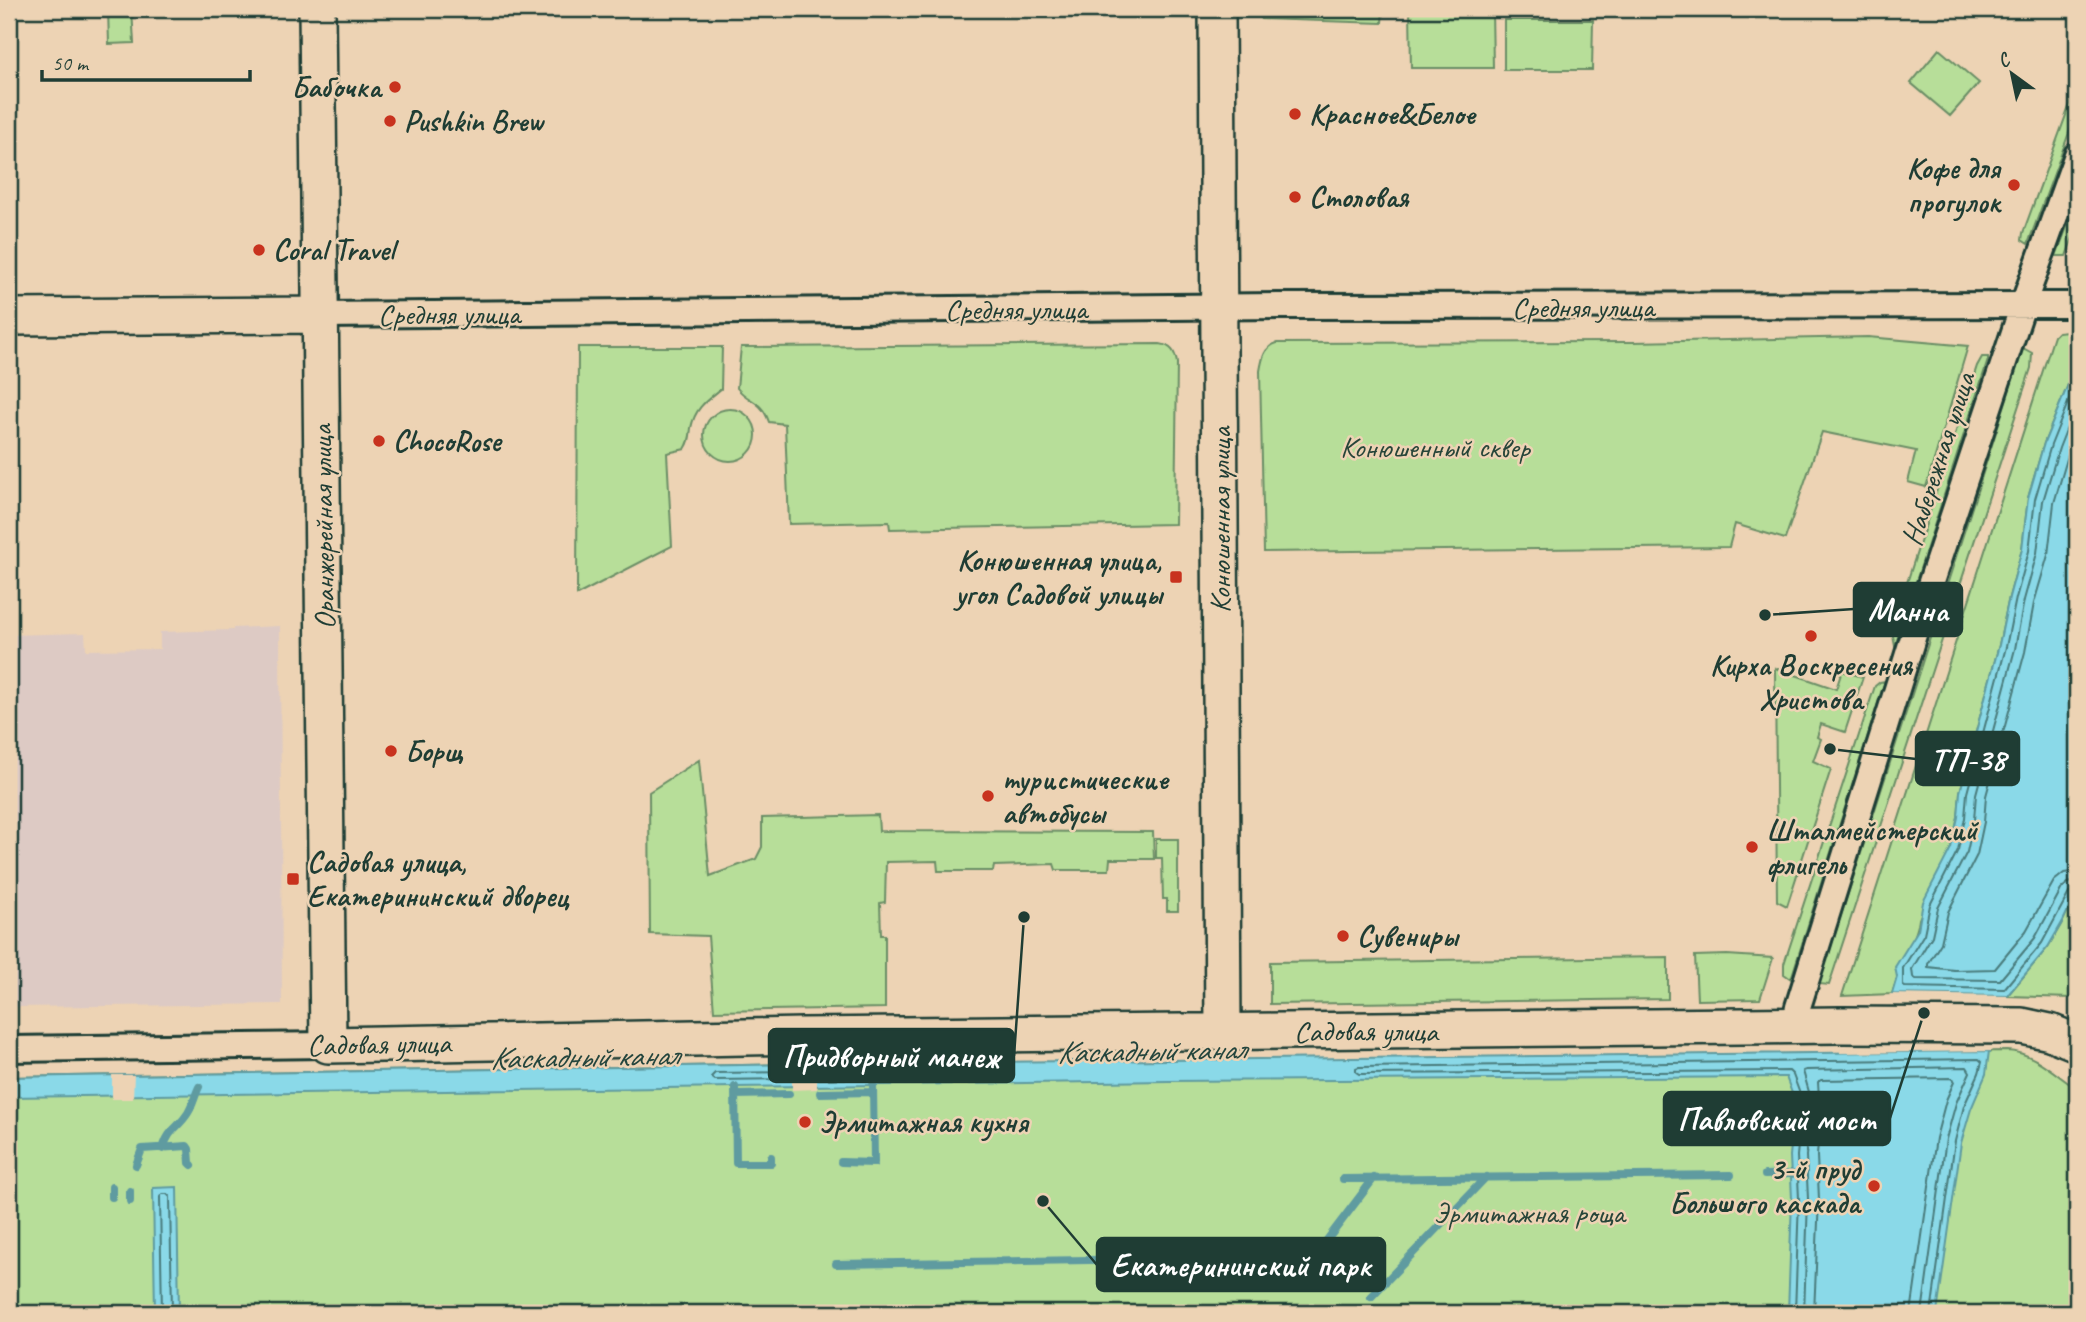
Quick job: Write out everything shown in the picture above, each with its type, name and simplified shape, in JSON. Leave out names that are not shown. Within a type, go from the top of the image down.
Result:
[{"type":"main road","name":"Оранжерейная улица","points":[[317,9],[328,1045]]},
{"type":"main road","name":"Конюшенная улица","points":[[1217,9],[1223,1032]]},
{"type":"main road","name":"Средняя улица","points":[[9,317],[320,314]]},
{"type":"main road","name":"Садовая улица","points":[[328,1045],[1841,1025],[2035,1027],[2077,1043]]},
{"type":"street","name":"Набережная улица","points":[[1794,1027],[1920,612],[2022,304],[2077,155]]},
{"type":"street","name":"Средняя улица","points":[[320,314],[1220,307],[2076,305]]},
{"type":"street","name":"Садовая улица","points":[[9,1049],[328,1045]]},
{"type":"shaded area","points":[[280,626],[282,1004],[9,1007],[9,635],[85,633],[86,650],[160,649],[160,632]]},
{"type":"green space","points":[[108,9],[132,9],[134,43],[109,44]]},
{"type":"green space","points":[[1261,9],[1383,9],[1382,23],[1261,19]]},
{"type":"green space","points":[[1410,9],[1492,9],[1493,68],[1411,68]]},
{"type":"green space","points":[[1504,20],[1593,20],[1592,70],[1504,70]]},
{"type":"green space","points":[[1939,49],[1979,83],[1950,116],[1911,83]]},
{"type":"green space","points":[[2077,85],[2077,111],[2028,244],[2022,240],[2023,233]]},
{"type":"green space","points":[[2077,201],[2077,227],[2066,256],[2056,256]]},
{"type":"green space","points":[[2077,330],[2077,363],[2044,443],[2028,498],[2022,549],[1960,792],[1951,848],[1919,919],[1892,994],[1842,996],[2054,336],[2058,332]]},
{"type":"green space","name":"Конюшенный сквер","points":[[1868,337],[1968,346],[1926,487],[1908,482],[1916,451],[1822,432],[1785,539],[1735,524],[1729,547],[1264,552],[1260,371],[1266,350],[1277,343],[1633,342]]},
{"type":"green space","points":[[1160,344],[1172,350],[1177,363],[1175,524],[890,529],[889,522],[789,524],[785,424],[769,422],[759,405],[737,388],[741,347]]},
{"type":"green space","points":[[578,347],[722,347],[721,389],[698,410],[685,449],[667,453],[672,546],[577,595]]},
{"type":"green space","points":[[2023,348],[2032,353],[2031,368],[1829,985],[1819,984]]},
{"type":"green space","points":[[1982,357],[1988,357],[1988,360],[1895,646],[1893,626]]},
{"type":"green space","points":[[730,409],[740,411],[748,417],[754,425],[754,445],[748,453],[740,459],[730,461],[720,459],[712,453],[706,445],[704,435],[706,425],[712,417],[720,411]]},
{"type":"green space","points":[[1775,668],[1836,689],[1842,671],[1863,677],[1845,732],[1821,724],[1817,737],[1821,739],[1813,761],[1831,769],[1787,906],[1777,901]]},
{"type":"green space","points":[[1885,681],[1791,979],[1784,974],[1784,964],[1875,686]]},
{"type":"green space","points":[[699,760],[710,876],[756,859],[762,847],[762,818],[878,815],[879,831],[1153,832],[1154,859],[1110,859],[1109,870],[1056,870],[1054,864],[994,866],[993,871],[938,871],[937,861],[886,862],[885,902],[880,903],[881,935],[885,935],[885,1008],[714,1011],[708,936],[650,934],[649,792]]},
{"type":"green space","points":[[1156,839],[1178,839],[1178,911],[1167,911],[1167,899],[1163,899],[1162,858],[1156,858]]},
{"type":"green space","points":[[2077,891],[2077,1002],[2071,998],[2007,996],[2048,947]]},
{"type":"green space","points":[[1695,956],[1773,958],[1760,999],[1697,1000]]},
{"type":"green space","points":[[1668,957],[1668,999],[1270,1004],[1270,962]]},
{"type":"green space","name":"Эрмитажная роща","points":[[2008,1051],[2026,1055],[2077,1089],[2077,1313],[9,1313],[9,1077],[804,1064]]},
{"type":"water","points":[[2077,363],[2077,891],[2048,947],[2007,996],[1892,994],[1897,977],[1895,967],[1918,930],[1923,902],[1951,848],[1960,792],[2022,549],[2028,498],[2044,443]]},
{"type":"water","points":[[1989,1051],[1986,1074],[1971,1109],[1961,1143],[1937,1313],[1788,1313],[1792,1199],[1790,1156],[1794,1114],[1793,1096],[1786,1077],[1168,1081],[9,1097],[9,1077],[804,1064]]},
{"type":"water","points":[[177,1187],[179,1313],[155,1313],[153,1188]]},
{"type":"pier","points":[[1889,994],[2007,996],[2007,1000],[1892,997]]},
{"type":"pier","points":[[1989,1048],[1992,1051],[1840,1053],[1840,1050]]},
{"type":"pier","points":[[817,1064],[817,1089],[792,1090],[792,1065]]},
{"type":"pier","points":[[112,1075],[134,1075],[133,1099],[112,1099]]},
{"type":"waterway","points":[[841,1162],[874,1163],[873,1085]]},
{"type":"waterway","points":[[163,1149],[171,1133],[188,1113],[199,1087]]},
{"type":"waterway","points":[[735,1087],[736,1163],[771,1163],[771,1157]]},
{"type":"waterway","points":[[820,1093],[873,1092]]},
{"type":"waterway","points":[[735,1095],[789,1094]]},
{"type":"waterway","points":[[136,1165],[142,1149],[187,1146],[192,1165]]},
{"type":"waterway","points":[[1765,1175],[1792,1174]]},
{"type":"waterway","points":[[1343,1179],[1731,1175]]},
{"type":"waterway","points":[[1371,1297],[1486,1177]]},
{"type":"waterway","points":[[1321,1248],[1374,1178]]},
{"type":"waterway","points":[[112,1187],[112,1197]]},
{"type":"waterway","points":[[130,1191],[130,1201]]},
{"type":"waterway","points":[[1179,1258],[1232,1257]]},
{"type":"waterway","points":[[1261,1257],[1305,1259]]},
{"type":"waterway","points":[[836,1264],[1152,1259]]},
{"type":"place","name":"Бабочка","points":[[395,87]]},
{"type":"place","name":"Красное&Белое","points":[[1295,114]]},
{"type":"place","name":"Pushkin Brew","points":[[390,121]]},
{"type":"place","name":"Кофе для прогулок","points":[[2014,185]]},
{"type":"place","name":"Столовая","points":[[1295,197]]},
{"type":"place","name":"Coral Travel","points":[[259,250]]},
{"type":"place","name":"ChocoRose","points":[[379,441]]},
{"type":"place","name":"Конюшенная улица, угол Садовой улицы","points":[[1176,577]]},
{"type":"place","name":"Манна","points":[[1765,615]]},
{"type":"place","name":"Кирха Воскресения Христова","points":[[1811,636]]},
{"type":"place","name":"ТП-38","points":[[1830,749]]},
{"type":"place","name":"Борщ","points":[[391,751]]},
{"type":"place","name":"туристические автобусы","points":[[988,796]]},
{"type":"place","name":"Шталмейстерский флигель","points":[[1752,847]]},
{"type":"place","name":"Садовая улица, Екатерининский дворец","points":[[293,879]]},
{"type":"place","name":"Придворный манеж","points":[[1024,917]]},
{"type":"place","name":"Сувениры","points":[[1343,936]]},
{"type":"place","name":"Павловский мост","points":[[1924,1013]]},
{"type":"place","name":"Эрмитажная кухня","points":[[805,1122]]},
{"type":"place","name":"3-й пруд Большого каскада","points":[[1874,1186]]},
{"type":"place","name":"Екатерининский парк","points":[[1043,1201]]},
{"type":"water label","name":"Каскадный канал","points":[[1151,1050]]},
{"type":"water label","name":"Каскадный канал","points":[[584,1056]]}]
